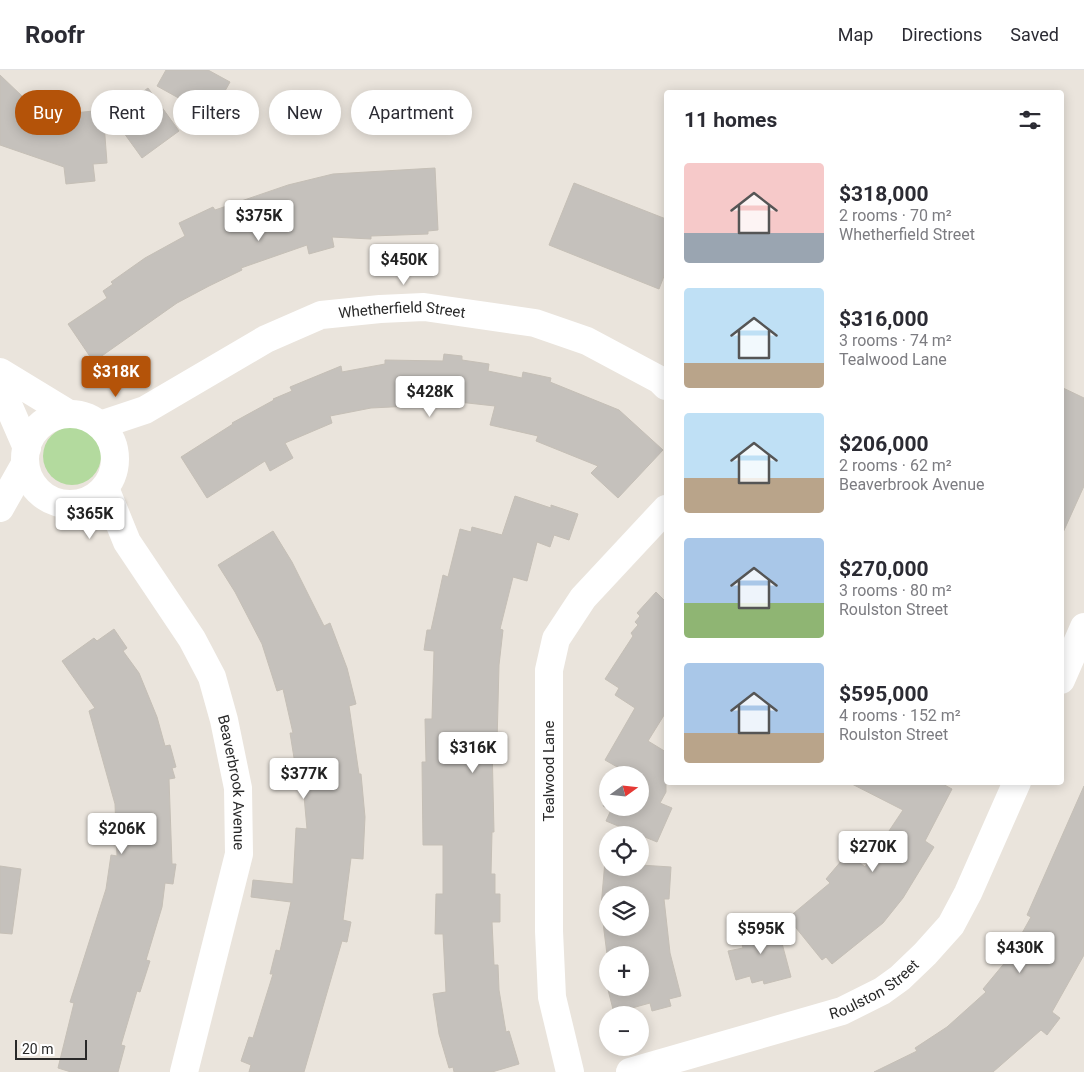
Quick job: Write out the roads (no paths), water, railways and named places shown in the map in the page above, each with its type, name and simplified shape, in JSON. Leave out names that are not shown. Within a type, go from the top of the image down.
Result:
[{"type":"street","name":"Whetherfield Street","points":[[100,426],[145,410],[266,339],[303,323],[321,316],[380,308],[424,307],[535,323],[587,341],[660,380],[664,384]]},
{"type":"street","points":[[0,372],[69,414],[93,420],[100,426],[113,445],[116,462]]},
{"type":"street","points":[[0,386],[26,456],[30,482],[42,495],[59,504],[78,505],[105,488],[112,477],[116,462],[145,410]]},
{"type":"street","points":[[0,508],[26,456],[35,431],[50,419],[69,414]]},
{"type":"street","name":"Beaverbrook Avenue","points":[[105,488],[127,542],[192,639],[212,677],[224,720],[238,788],[240,854],[184,1072]]},
{"type":"street","points":[[0,512],[42,495]]},
{"type":"street","name":"Beaverbrook Avenue","points":[[78,505],[127,542]]},
{"type":"street","name":"Tealwood Lane","points":[[570,1072],[552,997],[549,931],[549,670],[556,639],[583,598],[664,512]]},
{"type":"street","points":[[1064,673],[1084,627]]},
{"type":"street","name":"Roulston Street","points":[[630,1072],[842,1011],[882,991],[900,978],[951,925],[968,894],[1016,785]]}]
